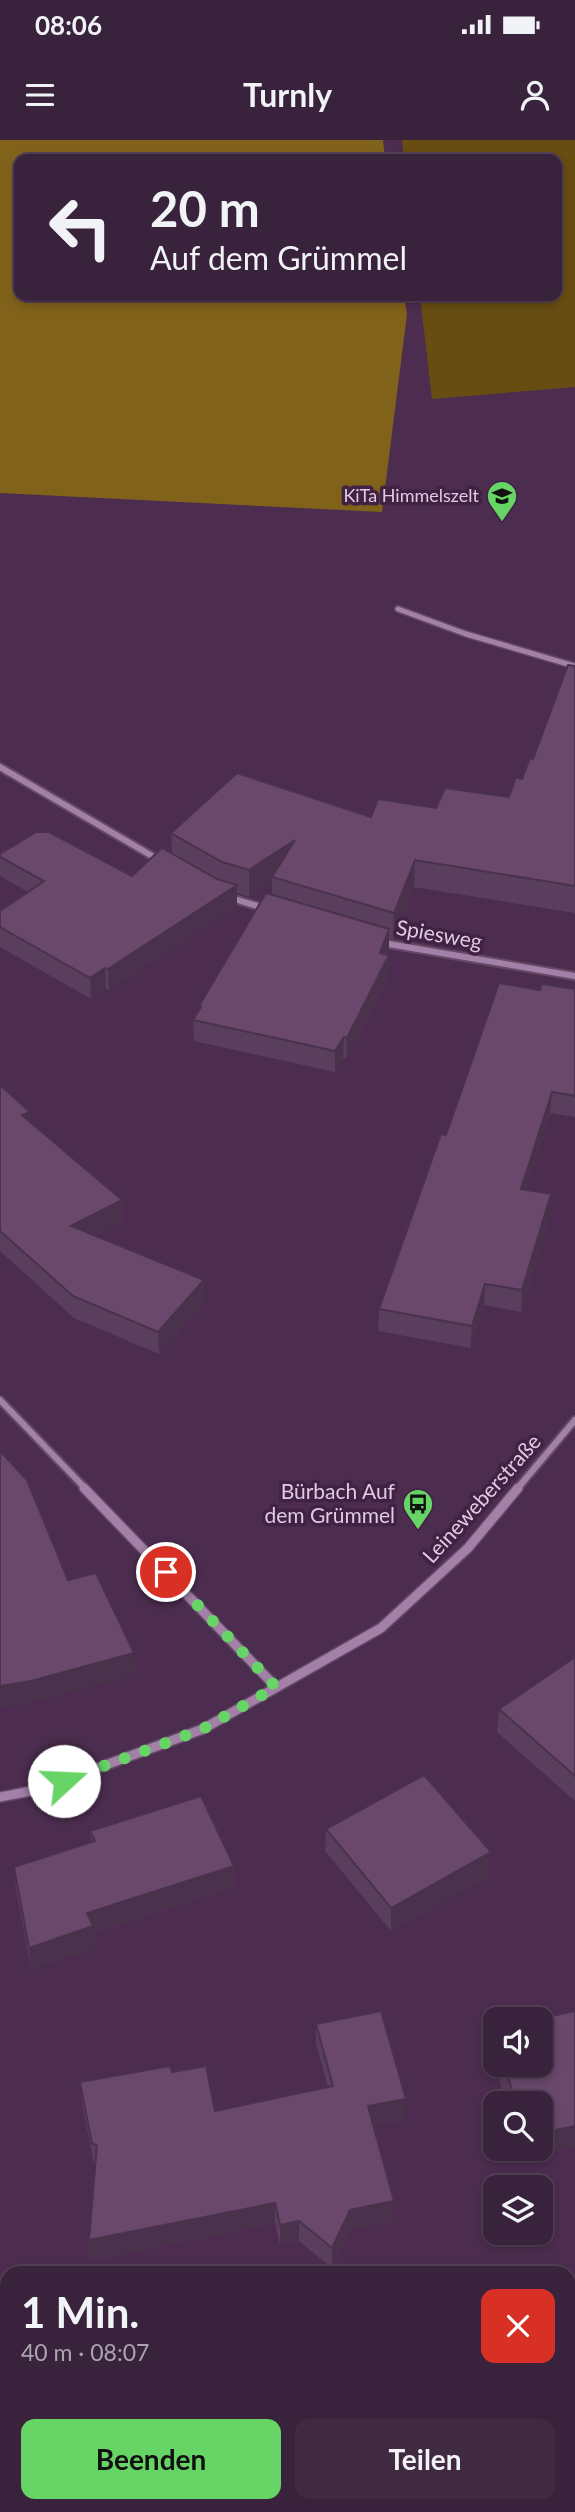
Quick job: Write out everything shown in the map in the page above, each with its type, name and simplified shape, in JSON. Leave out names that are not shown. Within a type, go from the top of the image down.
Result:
[{"type":"street","points":[[398,609],[466,634],[575,666]]},
{"type":"street","points":[[0,767],[162,862]]},
{"type":"street","points":[[220,894],[271,911]]},
{"type":"street","name":"Spiesweg","points":[[377,942],[575,976]]},
{"type":"street","points":[[0,1400],[276,1687]]},
{"type":"street","name":"Leineweberstraße","points":[[0,1797],[41,1789],[203,1729],[381,1628],[468,1548],[575,1420]]},
{"type":"shaded area","points":[[0,140],[383,140],[384,154],[14,154],[14,301],[405,301],[407,314],[382,512],[0,493]]},
{"type":"shaded area","points":[[402,140],[575,140],[575,387],[432,399],[421,301],[562,301],[562,154],[403,154]]},
{"type":"building","points":[[568,665],[575,666],[575,886],[415,860],[394,913],[272,877],[295,840],[249,870],[222,862],[171,833],[237,773],[371,817],[378,799],[436,808],[445,788],[509,797],[516,777],[522,779],[530,758],[533,759]]},
{"type":"building","points":[[36,832],[49,832],[132,876],[162,848],[217,879],[237,885],[90,978],[0,927],[0,911],[44,881],[0,857],[0,854]]},
{"type":"building","points":[[266,893],[389,929],[380,953],[389,955],[347,1038],[344,1037],[335,1051],[193,1020]]},
{"type":"building","points":[[499,983],[540,990],[542,984],[575,989],[575,1096],[552,1092],[521,1189],[551,1194],[522,1290],[485,1284],[472,1326],[379,1309],[441,1134],[446,1135]]},
{"type":"building","points":[[0,1085],[30,1112],[22,1115],[122,1200],[71,1226],[204,1280],[158,1332],[73,1296],[0,1231]]},
{"type":"building","points":[[0,1451],[27,1480],[68,1580],[96,1573],[134,1653],[31,1681],[0,1686]]},
{"type":"building","points":[[575,1657],[575,1776],[499,1709]]},
{"type":"building","points":[[424,1775],[491,1852],[391,1908],[326,1829]]},
{"type":"building","points":[[201,1796],[234,1866],[87,1913],[93,1926],[29,1948],[14,1867],[95,1841],[90,1831]]},
{"type":"building","points":[[381,2011],[406,2099],[368,2106],[394,2201],[350,2210],[332,2248],[299,2221],[280,2225],[275,2203],[89,2240],[97,2145],[92,2144],[80,2082],[170,2066],[172,2072],[206,2066],[215,2111],[333,2086],[316,2024]]},
{"type":"building","points":[[575,2011],[575,2126],[553,2131],[553,2091],[512,2091],[508,2077],[553,2077],[553,2016]]},
{"type":"place","name":"KiTa Himmelszelt","points":[[502,523]]},
{"type":"place","name":"Bürbach Auf dem Grümmel","points":[[418,1531]]},
{"type":"route","points":[[64,1781],[203,1729],[276,1687],[166,1572]]}]
